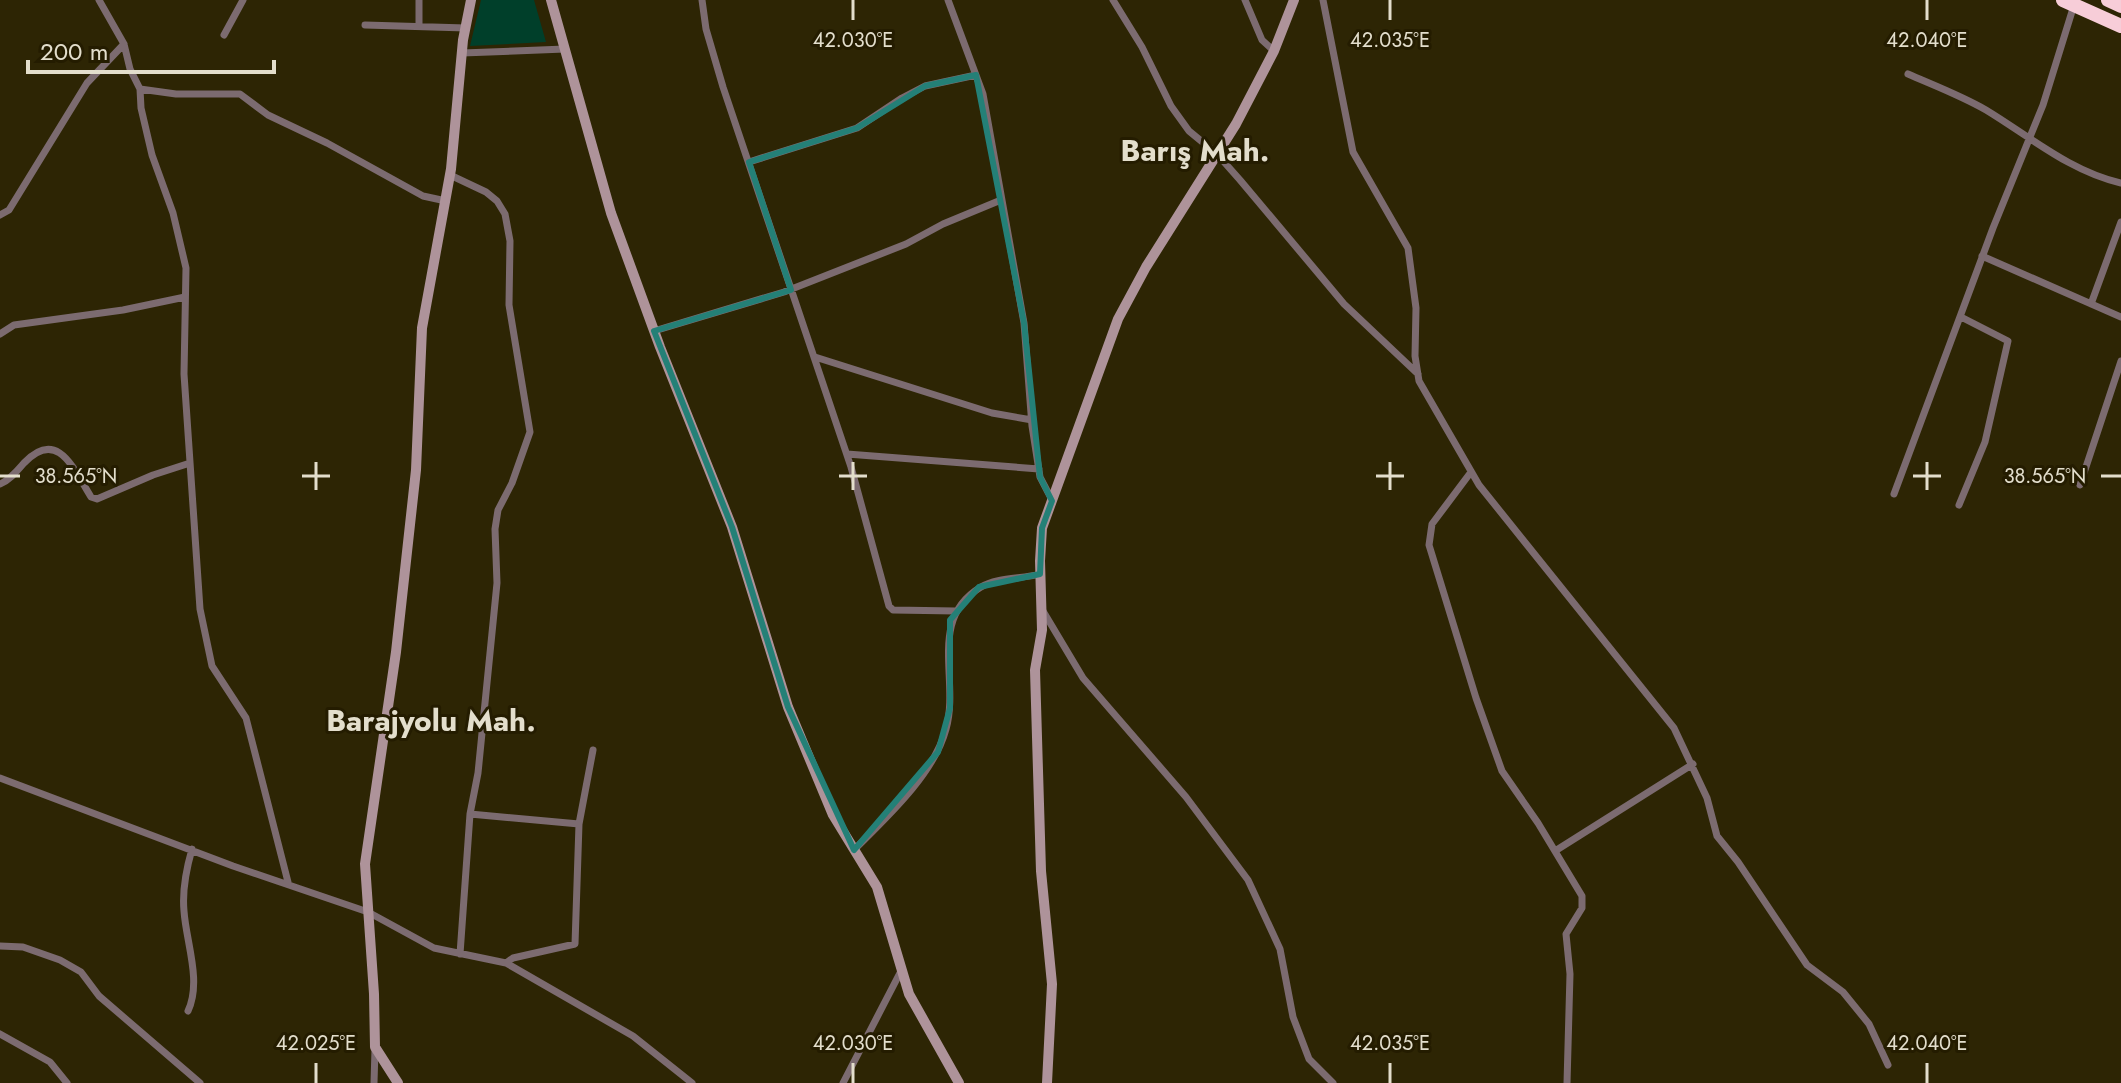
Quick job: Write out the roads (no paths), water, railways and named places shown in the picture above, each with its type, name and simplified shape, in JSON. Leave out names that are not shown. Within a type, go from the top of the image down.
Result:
[{"type":"highway","points":[[2108,0],[2121,6]]},
{"type":"highway","points":[[2068,2],[2121,26]]},
{"type":"street","points":[[99,0],[124,44],[130,69],[140,89],[141,108],[152,155],[173,213],[186,268],[184,374],[200,609],[208,648],[212,666],[246,718],[288,882]]},
{"type":"street","points":[[224,35],[243,0]]},
{"type":"street","points":[[419,0],[419,25]]},
{"type":"street","points":[[374,1083],[375,1047],[365,864],[396,652],[413,500],[422,328],[450,175],[462,53],[471,0]]},
{"type":"street","points":[[551,0],[611,213],[732,527],[788,707],[833,815],[877,887],[909,994],[959,1083]]},
{"type":"street","points":[[702,0],[710,44],[847,454],[889,606],[893,610],[956,611]]},
{"type":"street","points":[[948,0],[983,94],[1024,323],[1039,469],[1052,501]]},
{"type":"street","points":[[1113,0],[1142,47],[1171,106],[1189,131],[1217,154],[1344,304],[1418,374]]},
{"type":"street","points":[[1245,0],[1262,40],[1274,51]]},
{"type":"street","points":[[1047,1083],[1052,984],[1041,871],[1035,670],[1042,630],[1042,528],[1118,319],[1146,267],[1217,154],[1274,51],[1294,0]]},
{"type":"street","points":[[1323,0],[1353,152],[1408,248],[1416,308],[1415,356],[1419,381],[1479,485],[1674,728],[1707,798],[1717,836],[1807,965],[1843,992],[1869,1024],[1888,1065]]},
{"type":"street","points":[[1894,494],[1982,256],[2043,105],[2068,2]]},
{"type":"street","points":[[365,25],[466,28]]},
{"type":"street","points":[[0,215],[9,210],[87,83],[124,44]]},
{"type":"street","points":[[462,53],[565,49]]},
{"type":"street","points":[[1908,74],[1985,109],[2030,141],[2100,176],[2121,183]]},
{"type":"street","points":[[749,162],[857,128],[925,86],[976,75]]},
{"type":"street","points":[[140,89],[176,94],[240,94],[268,115],[327,143],[423,196],[446,201]]},
{"type":"street","points":[[450,175],[486,192],[497,201],[505,214],[510,241],[509,305],[530,432],[497,519],[497,583],[478,773],[470,814],[460,954]]},
{"type":"street","points":[[654,331],[791,289],[906,244],[943,224],[1001,200]]},
{"type":"street","points":[[2091,304],[2121,222]]},
{"type":"street","points":[[1982,256],[2121,317]]},
{"type":"street","points":[[0,334],[14,325],[123,310],[185,297]]},
{"type":"street","points":[[1959,505],[1985,442],[2008,341],[1961,317]]},
{"type":"street","points":[[815,357],[992,413],[1032,420]]},
{"type":"street","points":[[2080,485],[2121,361]]},
{"type":"street","points":[[0,484],[43,448],[52,448],[61,453],[91,497],[97,499],[190,463]]},
{"type":"street","points":[[847,454],[1039,469]]},
{"type":"street","points":[[1471,472],[1432,524],[1429,545],[1502,771],[1582,896],[1582,908],[1566,934],[1570,974],[1567,1083]]},
{"type":"street","points":[[854,850],[884,820],[938,752],[950,708],[948,647],[950,620],[956,611],[979,587],[1040,574]]},
{"type":"street","points":[[1042,610],[1083,678],[1186,797],[1248,880],[1280,949],[1293,1017],[1309,1059],[1333,1083]]},
{"type":"street","points":[[506,963],[513,958],[575,944],[579,824],[593,750]]},
{"type":"street","points":[[1555,851],[1693,764]]},
{"type":"street","points":[[0,778],[368,912],[434,948],[506,963],[633,1036],[692,1083]]},
{"type":"street","points":[[470,814],[579,824]]},
{"type":"street","points":[[188,1011],[193,985],[183,886],[192,849]]},
{"type":"street","points":[[0,946],[23,947],[60,960],[81,972],[99,996],[200,1083]]},
{"type":"street","points":[[843,1083],[902,969]]},
{"type":"street","points":[[0,1034],[50,1062],[67,1083]]},
{"type":"street","points":[[375,1047],[398,1083]]},
{"type":"district","name":"Barış Mah.","points":[[1195,151]]},
{"type":"district","name":"Barajyolu Mah.","points":[[431,721]]}]
